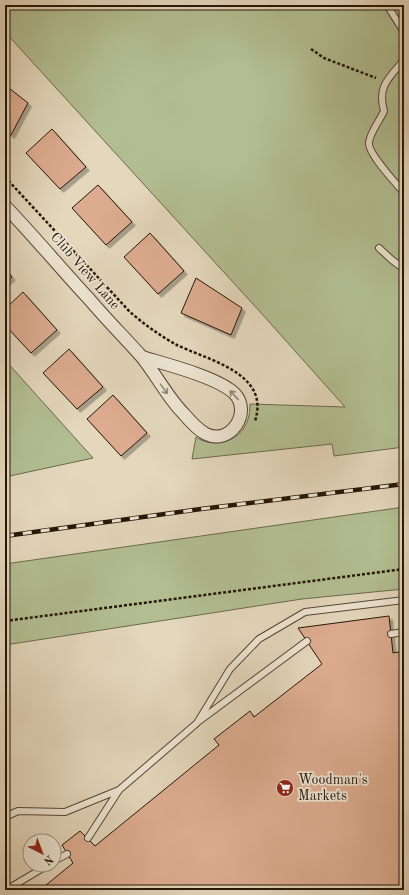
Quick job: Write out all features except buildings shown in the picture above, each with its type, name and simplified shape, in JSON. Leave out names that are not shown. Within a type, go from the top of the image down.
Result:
[{"type":"street","name":"Club View Lane","points":[[5,206],[38,240],[142,357],[183,414],[200,430],[218,437],[229,433],[236,426],[241,417],[241,408],[239,399],[234,393],[213,381],[142,357]]},
{"type":"lane","points":[[387,5],[404,32]]},
{"type":"lane","points":[[404,60],[386,82],[382,92],[384,111],[371,134],[368,144],[372,154],[404,193]]},
{"type":"lane","points":[[379,248],[404,269]]},
{"type":"lane","points":[[197,724],[230,669],[259,639],[305,612],[404,600]]},
{"type":"lane","points":[[391,634],[404,632]]},
{"type":"lane","points":[[88,838],[119,790],[197,724],[307,640]]},
{"type":"lane","points":[[5,817],[18,810],[65,812],[119,790]]},
{"type":"lane","points":[[62,857],[67,854]]},
{"type":"lane","points":[[6,890],[35,873]]},
{"type":"path","points":[[311,49],[324,58],[386,82]]},
{"type":"path","points":[[5,177],[130,312],[145,325],[175,343],[233,369],[249,383],[257,397],[258,412],[255,421]]},
{"type":"path","points":[[5,620],[404,569]]},
{"type":"green space","points":[[5,5],[404,5],[404,447],[334,456],[332,444],[192,459],[196,437],[216,443],[229,440],[241,432],[248,418],[250,404],[345,407],[5,32]]},
{"type":"green space","points":[[5,360],[93,458],[5,477]]},
{"type":"green space","points":[[404,507],[404,589],[302,599],[5,645],[5,564]]},
{"type":"railway","points":[[5,536],[201,509],[404,484]]},
{"type":"place","name":"Woodman's Markets","points":[[285,788]]}]
